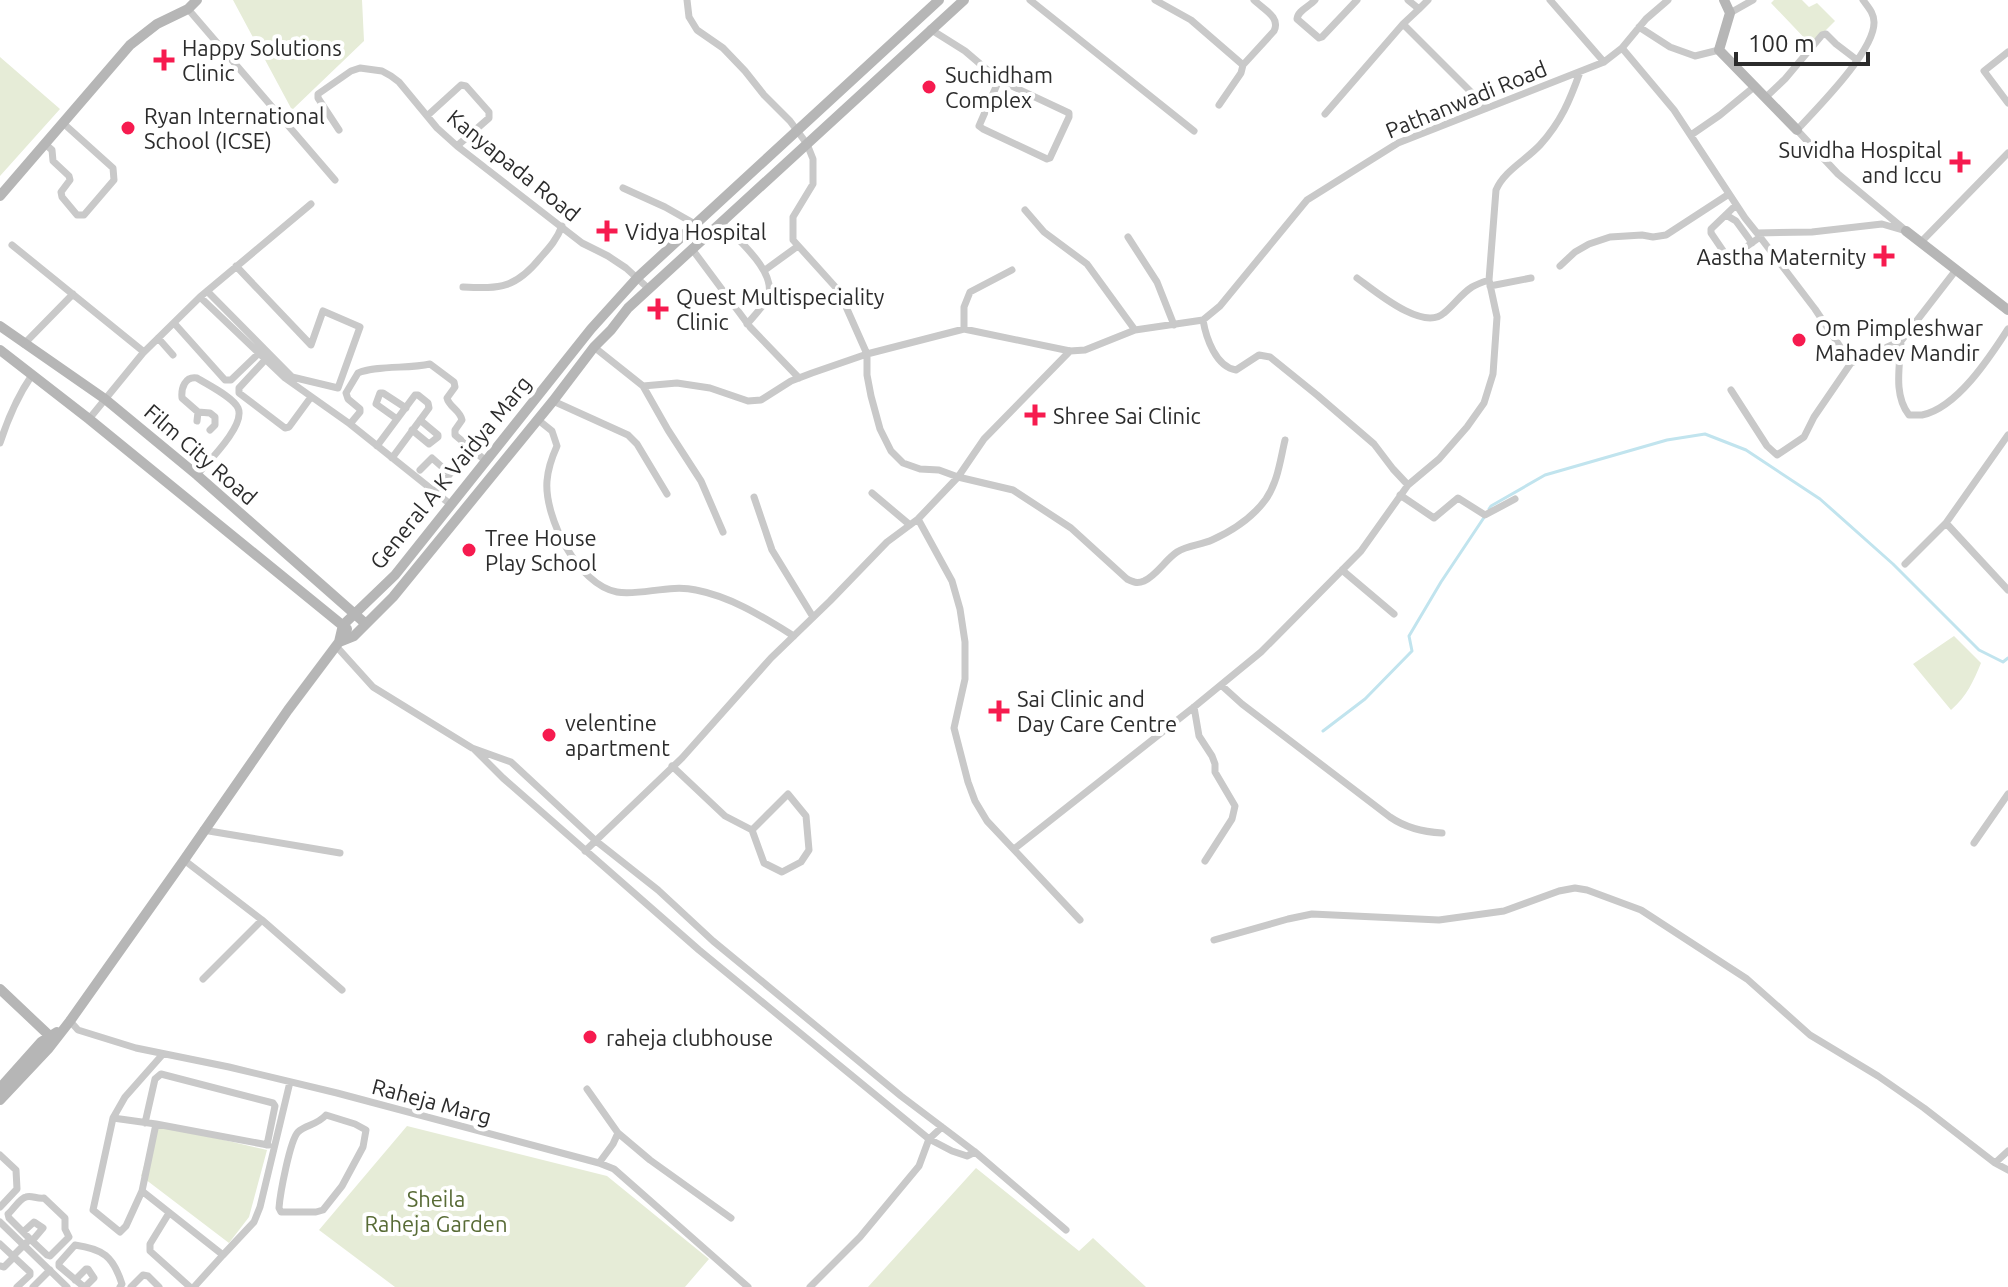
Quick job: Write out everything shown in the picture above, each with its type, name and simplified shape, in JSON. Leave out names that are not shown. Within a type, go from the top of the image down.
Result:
[{"type":"main road","points":[[0,196],[130,45],[185,4],[197,0]]},
{"type":"main road","name":"General A K Vaidya Marg","points":[[343,625],[395,575],[591,329],[638,277],[939,0]]},
{"type":"main road","name":"General A K Vaidya Marg","points":[[354,636],[402,587],[628,308],[964,0]]},
{"type":"main road","points":[[1724,0],[1730,13],[1719,50],[1797,130]]},
{"type":"main road","points":[[1906,231],[2008,310]]},
{"type":"main road","name":"Film City Road","points":[[1,329],[105,399],[197,475],[366,624]]},
{"type":"main road","name":"Film City Road","points":[[0,350],[354,636]]},
{"type":"main road","points":[[0,1100],[66,1025],[337,644],[343,625]]},
{"type":"main road","points":[[337,644],[354,636]]},
{"type":"main road","points":[[0,989],[52,1039]]},
{"type":"main road","points":[[0,1088],[41,1042],[52,1039]]},
{"type":"street","points":[[687,0],[689,17],[697,30],[723,48],[807,144],[813,159],[813,184],[793,217],[793,240],[839,291],[867,354],[867,375],[880,429],[891,451],[903,463],[1013,490],[1071,528],[1133,583],[1150,577],[1176,553],[1210,541],[1248,518],[1265,500],[1277,478],[1285,440]]},
{"type":"street","points":[[1030,0],[1194,131]]},
{"type":"street","points":[[1155,0],[1191,20],[1243,65]]},
{"type":"street","points":[[1219,105],[1241,73],[1243,65],[1277,25],[1276,19],[1254,0]]},
{"type":"street","points":[[1315,0],[1301,11],[1297,19],[1319,38],[1357,0]]},
{"type":"street","points":[[1408,0],[1419,9]]},
{"type":"street","points":[[1325,114],[1427,0]]},
{"type":"street","points":[[1550,0],[1604,62]]},
{"type":"street","name":"Pathanwadi Road","points":[[1203,320],[1220,306],[1307,200],[1398,143],[1604,62],[1622,48],[1646,19],[1668,0]]},
{"type":"street","points":[[1730,13],[1753,0]]},
{"type":"street","points":[[1863,0],[1872,13],[1874,24],[1871,35],[1851,71],[1797,130],[1838,174],[1906,231]]},
{"type":"street","points":[[185,4],[335,180]]},
{"type":"street","points":[[1403,24],[1487,108]]},
{"type":"street","points":[[1639,27],[1670,47],[1695,56],[1719,50]]},
{"type":"street","points":[[930,29],[965,51],[999,80],[1069,113],[1050,158],[979,126],[999,80]]},
{"type":"street","points":[[1765,98],[1822,35],[1826,34],[1857,60]]},
{"type":"street","points":[[1622,48],[1664,97],[1736,205],[1815,309],[1851,363]]},
{"type":"street","points":[[2008,52],[1984,71],[2008,103]]},
{"type":"street","name":"Kanyapada Road","points":[[339,130],[318,94],[351,71],[360,68],[382,71],[399,82],[437,128],[457,146],[582,243],[608,256],[638,277],[649,289]]},
{"type":"street","points":[[1014,849],[1261,652],[1361,551],[1408,485],[1439,459],[1467,427],[1484,403],[1493,374],[1497,317],[1490,283],[1496,190],[1500,181],[1556,126],[1569,103],[1580,72]]},
{"type":"street","points":[[427,116],[461,85],[466,86],[489,112],[489,118],[457,146]]},
{"type":"street","points":[[1691,135],[1754,87]]},
{"type":"street","points":[[45,144],[52,150],[53,161],[69,176],[70,180],[61,192],[62,197],[77,215],[84,215],[114,180],[113,168],[63,123]]},
{"type":"street","points":[[1921,242],[2008,153]]},
{"type":"street","points":[[623,188],[695,224]]},
{"type":"street","points":[[1560,266],[1575,252],[1610,237],[1666,235],[1729,194]]},
{"type":"street","points":[[89,419],[156,340],[204,294],[311,204]]},
{"type":"street","points":[[1736,205],[1711,229],[1728,258],[1752,243],[1758,235],[1882,224],[1906,231]]},
{"type":"street","points":[[1025,210],[1044,232],[1087,264],[1135,330]]},
{"type":"street","points":[[1726,215],[1736,221],[1752,243]]},
{"type":"street","points":[[721,222],[765,270],[770,283],[767,300],[747,324]]},
{"type":"street","points":[[463,287],[503,286],[521,279],[558,238],[562,226]]},
{"type":"street","points":[[1128,237],[1157,282],[1174,325]]},
{"type":"street","points":[[12,245],[144,352]]},
{"type":"street","points":[[765,270],[798,246]]},
{"type":"street","points":[[692,249],[747,324],[799,378]]},
{"type":"street","points":[[204,294],[292,377],[338,388],[360,327],[323,311],[311,345],[236,266]]},
{"type":"street","points":[[964,329],[964,307],[970,292],[1012,270]]},
{"type":"street","points":[[1731,390],[1767,446],[1777,455],[1804,437],[1851,363],[1901,341],[1956,270]]},
{"type":"street","points":[[1357,278],[1394,304],[1428,319],[1436,319],[1443,314],[1472,287],[1531,278]]},
{"type":"street","points":[[24,344],[73,294]]},
{"type":"street","points":[[204,294],[285,378],[350,424],[450,504]]},
{"type":"street","points":[[643,386],[677,383],[710,388],[748,401],[761,400],[799,378],[867,354],[964,329],[1070,351],[1085,350],[1135,330],[1203,320],[1210,346],[1227,368],[1236,370],[1259,355],[1270,357],[1374,444],[1408,485]]},
{"type":"street","points":[[174,323],[225,380],[231,380],[262,357]]},
{"type":"street","points":[[1901,341],[1899,396],[1909,415],[1922,415],[1947,403],[1963,388],[1988,361],[2008,329]]},
{"type":"street","points":[[156,340],[172,356]]},
{"type":"street","points":[[594,347],[643,386],[701,481],[723,532]]},
{"type":"street","points":[[585,851],[672,766],[771,658],[887,542],[918,519],[958,477],[984,439],[1070,351]]},
{"type":"street","points":[[262,357],[239,388],[239,393],[285,428],[289,427],[311,397]]},
{"type":"street","points":[[350,424],[360,409],[348,399],[346,393],[358,373],[430,364],[454,382],[455,387],[447,398],[461,414],[462,420],[455,435],[486,461]]},
{"type":"street","points":[[0,443],[9,415],[32,375]]},
{"type":"street","points":[[197,475],[236,428],[240,418],[239,409],[232,400],[197,378],[187,380],[181,390],[182,398],[198,417],[210,413],[215,417],[215,425],[210,430]]},
{"type":"street","points":[[397,419],[376,404],[380,393],[406,408]]},
{"type":"street","points":[[377,446],[418,395],[428,403],[429,408],[392,458]]},
{"type":"street","points":[[553,401],[628,435],[637,444],[667,494]]},
{"type":"street","points":[[537,419],[552,431],[557,446],[546,483],[552,517],[579,567],[601,587],[619,592],[693,589],[725,597],[794,636]]},
{"type":"street","points":[[412,430],[429,444],[438,437],[420,420]]},
{"type":"street","points":[[1905,564],[1946,523],[2008,435]]},
{"type":"street","points":[[435,491],[472,448]]},
{"type":"street","points":[[420,470],[432,458],[450,474]]},
{"type":"street","points":[[872,493],[910,525]]},
{"type":"street","points":[[1400,495],[1434,518],[1458,498],[1485,515],[1515,499]]},
{"type":"street","points":[[754,497],[772,550],[813,617]]},
{"type":"street","points":[[918,519],[952,581],[960,609],[965,642],[965,679],[954,728],[975,801],[987,821],[1080,920]]},
{"type":"street","points":[[1946,523],[2008,590]]},
{"type":"street","points":[[1342,570],[1394,614]]},
{"type":"street","points":[[337,644],[373,687],[472,748],[511,762],[596,841],[658,890],[713,941],[901,1096],[975,1152],[1066,1230]]},
{"type":"street","points":[[1221,685],[1390,817],[1402,825],[1442,833]]},
{"type":"street","points":[[1194,707],[1199,736],[1212,756],[1218,779],[1235,806],[1232,819],[1205,861]]},
{"type":"street","points":[[472,748],[699,950],[929,1139],[967,1156],[975,1152]]},
{"type":"street","points":[[672,766],[725,816],[752,830],[764,863],[782,872],[801,862],[809,850],[806,816],[788,794],[752,830]]},
{"type":"street","points":[[1974,843],[2008,794]]},
{"type":"street","points":[[203,830],[340,853]]},
{"type":"street","points":[[184,860],[262,920],[342,990]]},
{"type":"street","points":[[1214,940],[1312,914],[1453,919],[1504,911],[1559,891],[1575,888],[1587,890],[1641,910],[1747,979],[1810,1035],[1878,1076],[2008,1170]]},
{"type":"street","points":[[203,979],[262,920]]},
{"type":"street","name":"Raheja Marg","points":[[66,1025],[136,1048],[290,1082],[599,1163],[614,1169],[748,1287]]},
{"type":"street","points":[[156,1124],[142,1191],[126,1226],[120,1232],[93,1210],[113,1118],[125,1097],[163,1054]]},
{"type":"street","points":[[145,1123],[155,1079],[161,1074],[275,1106],[265,1190],[254,1222],[192,1287],[150,1251],[150,1244],[169,1213]]},
{"type":"street","points":[[270,1146],[290,1082]]},
{"type":"street","points":[[587,1089],[618,1133],[731,1218]]},
{"type":"street","points":[[326,1115],[366,1130],[363,1147],[342,1186],[323,1210],[281,1212],[280,1195],[294,1137],[300,1129],[319,1122],[326,1115]]},
{"type":"street","points":[[113,1118],[270,1146]]},
{"type":"street","points":[[810,1287],[860,1237],[919,1166],[929,1139],[942,1127]]},
{"type":"street","points":[[599,1163],[618,1133]]},
{"type":"street","points":[[1995,1163],[2008,1151]]},
{"type":"street","points":[[0,1155],[16,1170],[17,1189],[0,1207]]},
{"type":"street","points":[[265,1190],[280,1195]]},
{"type":"street","points":[[142,1191],[223,1255]]},
{"type":"street","points":[[24,1197],[47,1199],[65,1218],[69,1237],[50,1256],[28,1237],[8,1214],[24,1197]]},
{"type":"street","points":[[0,1222],[67,1287]]},
{"type":"street","points":[[0,1263],[4,1267],[28,1237]]},
{"type":"street","points":[[0,1244],[30,1272],[17,1287]]},
{"type":"street","points":[[80,1285],[59,1266],[79,1244],[98,1250],[116,1265],[122,1280],[120,1287]]},
{"type":"street","points":[[33,1287],[50,1270]]},
{"type":"street","points":[[131,1287],[143,1275],[159,1287]]},
{"type":"green space","points":[[233,0],[362,0],[364,41],[292,110]]},
{"type":"green space","points":[[1774,0],[1802,0],[1809,7],[1817,3],[1835,21],[1811,45],[1771,3]]},
{"type":"green space","points":[[0,57],[60,109],[0,176]]},
{"type":"green space","points":[[1954,636],[1981,663],[1969,688],[1951,710],[1913,664]]},
{"type":"green space","points":[[156,1124],[267,1150],[249,1217],[229,1243],[141,1176]]},
{"type":"green space","name":"Sheila Raheja Garden","points":[[407,1126],[607,1176],[709,1259],[685,1287],[395,1287],[319,1230]]},
{"type":"green space","points":[[976,1168],[1079,1251],[1093,1238],[1146,1287],[868,1287]]},
{"type":"waterway","points":[[1489,509],[1545,475],[1667,440],[1705,434],[1746,450],[1820,499],[1893,564],[1979,650],[2003,662],[2008,658]]},
{"type":"waterway","points":[[1323,731],[1365,699],[1412,651],[1409,636],[1485,516]]},
{"type":"place","name":"Happy Solutions Clinic","points":[[164,60]]},
{"type":"place","name":"Suchidham Complex","points":[[929,87]]},
{"type":"place","name":"Ryan International School (ICSE)","points":[[128,128]]},
{"type":"place","name":"Suvidha Hospital and Iccu","points":[[1960,162]]},
{"type":"place","name":"Vidya Hospital","points":[[607,231]]},
{"type":"place","name":"Aastha Maternity","points":[[1884,256]]},
{"type":"place","name":"Quest Multispeciality Clinic","points":[[658,309]]},
{"type":"place","name":"Om Pimpleshwar Mahadev Mandir","points":[[1799,340]]},
{"type":"place","name":"Shree Sai Clinic","points":[[1035,415]]},
{"type":"place","name":"Tree House Play School","points":[[469,550]]},
{"type":"place","name":"Sai Clinic and Day Care Centre","points":[[999,711]]},
{"type":"place","name":"velentine apartment","points":[[549,735]]},
{"type":"place","name":"raheja clubhouse","points":[[590,1037]]}]
